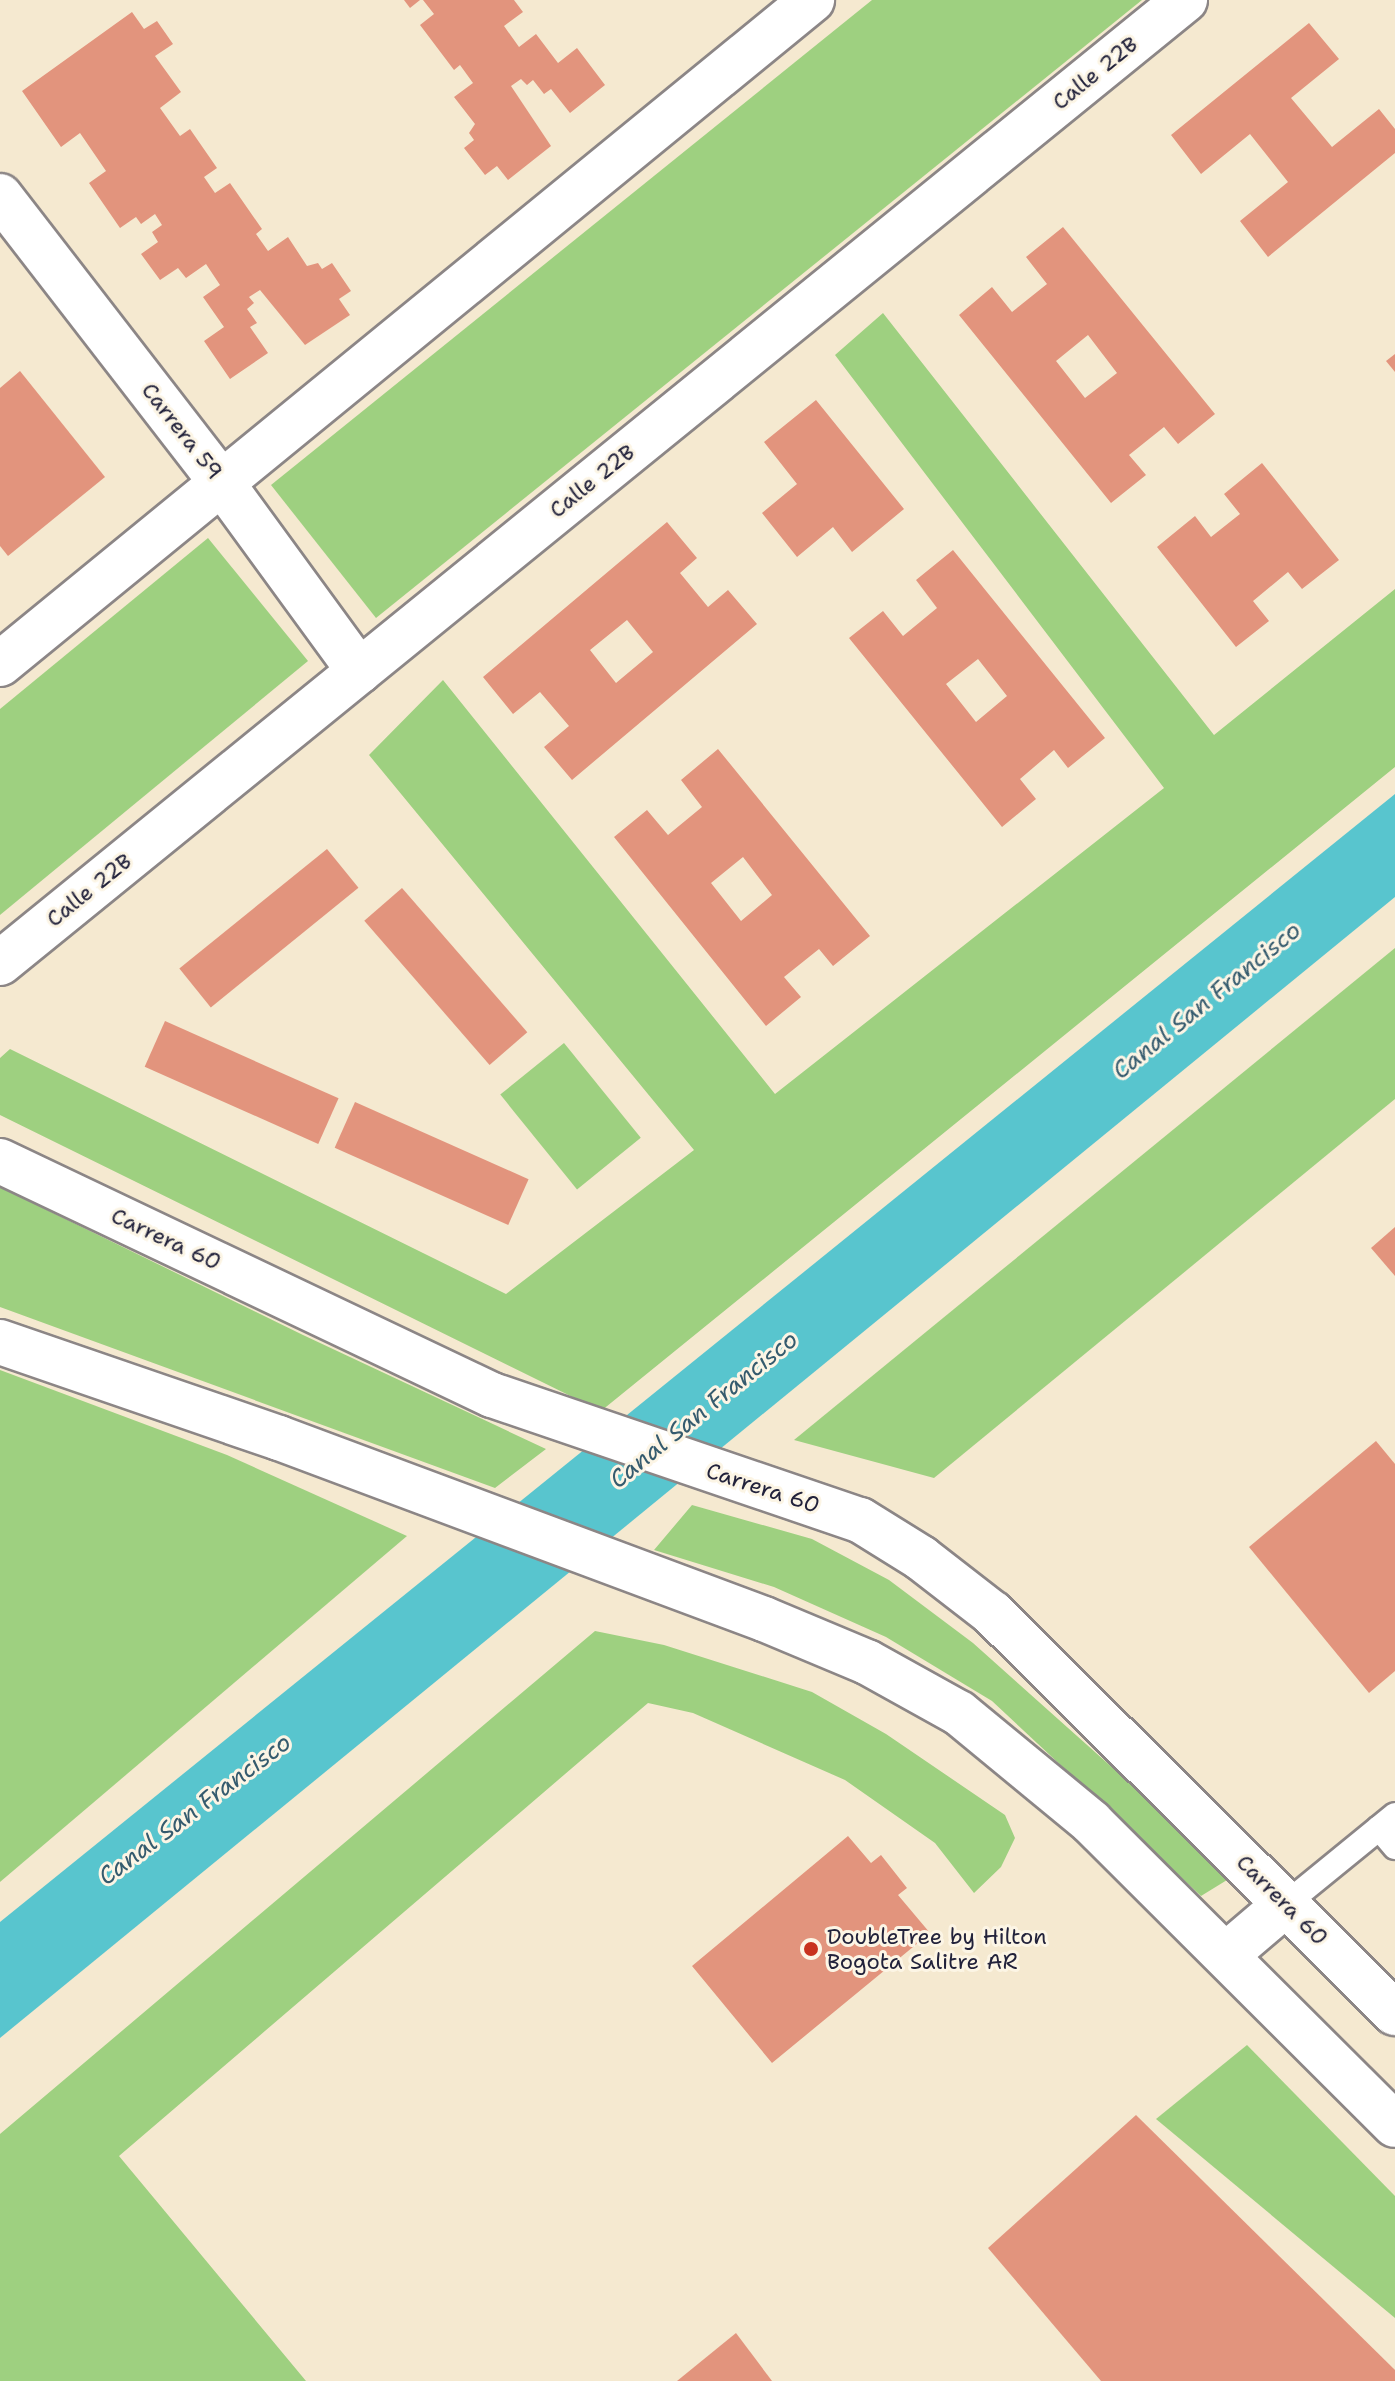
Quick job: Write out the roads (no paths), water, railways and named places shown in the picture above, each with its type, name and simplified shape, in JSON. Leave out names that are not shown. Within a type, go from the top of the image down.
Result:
[{"type":"street","points":[[0,664],[812,0]]},
{"type":"street","name":"Calle 22B","points":[[0,963],[1185,0]]},
{"type":"street","name":"Carrera 59","points":[[0,196],[222,483],[359,671]]},
{"type":"street","name":"Carrera 60","points":[[0,1161],[492,1395],[860,1520],[921,1558],[992,1613],[1395,2013]]},
{"type":"street","points":[[0,1342],[659,1581],[867,1662],[959,1713],[1091,1822],[1395,2125]]},
{"type":"street","points":[[1226,1955],[1286,1904]]},
{"type":"lane","points":[[1286,1904],[1390,1830]]},
{"type":"water","name":"Canal San Francisco","points":[[1395,794],[1395,897],[0,2038],[0,1922]]},
{"type":"place","name":"DoubleTree by Hilton Bogota Salitre AR","points":[[811,1949]]}]
